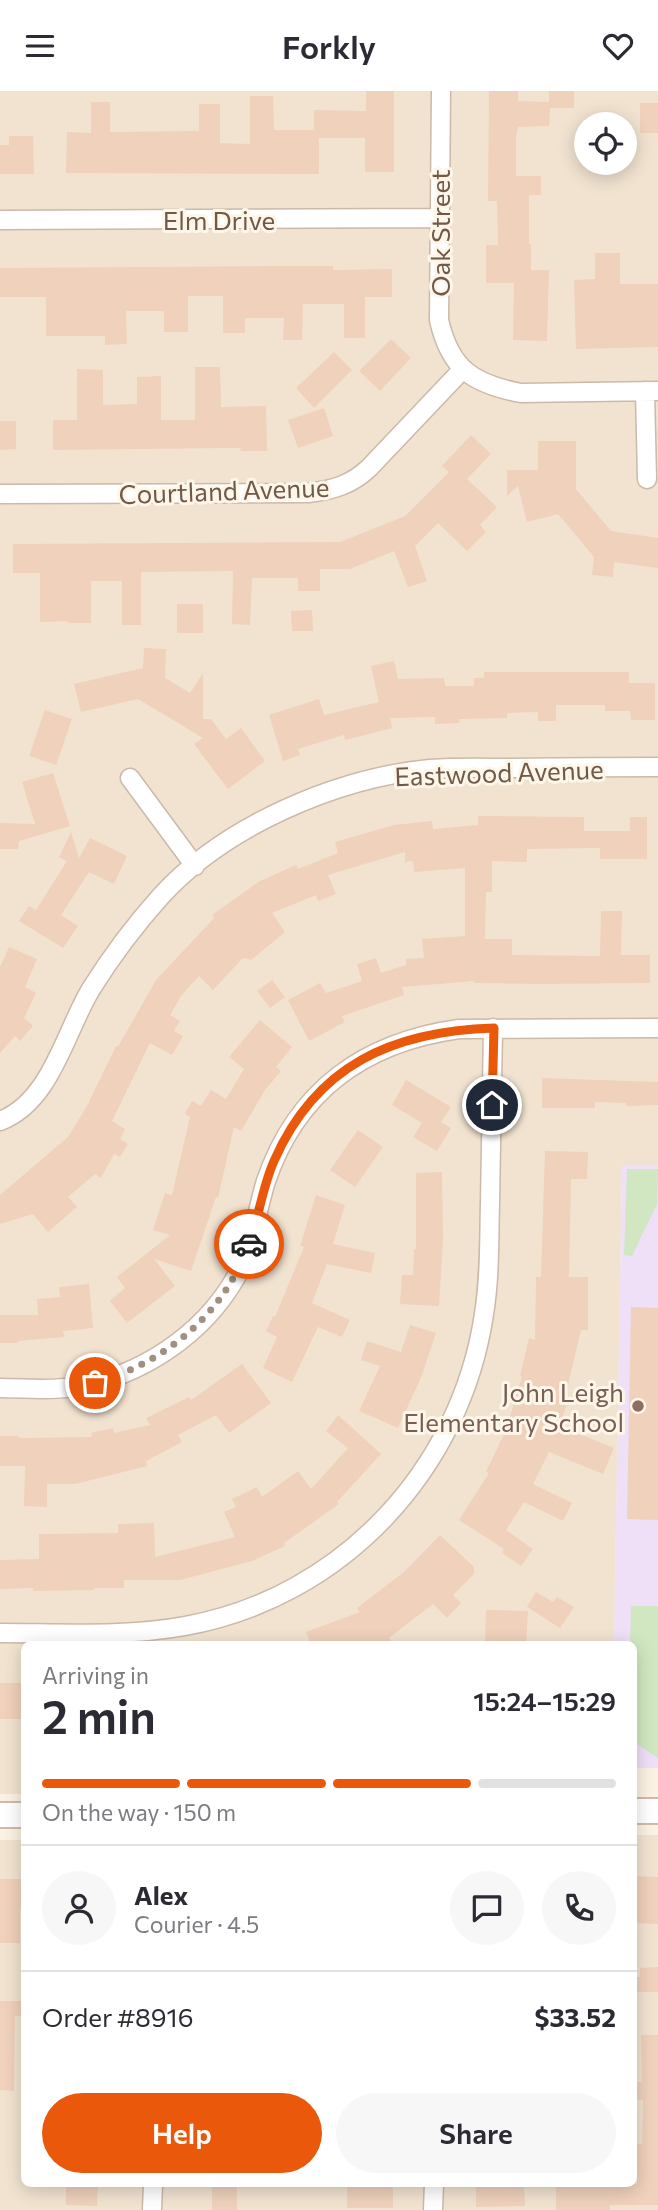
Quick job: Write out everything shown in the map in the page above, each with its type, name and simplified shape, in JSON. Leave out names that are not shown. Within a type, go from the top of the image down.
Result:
[{"type":"main road","points":[[637,1811],[658,1811]]},
{"type":"main road","points":[[0,1815],[21,1815]]},
{"type":"street","name":"Oak Street","points":[[441,91],[439,320],[443,339],[462,370]]},
{"type":"street","name":"Elm Drive","points":[[0,219],[438,218]]},
{"type":"street","points":[[462,370],[491,385],[521,393],[652,391],[647,479]]},
{"type":"street","name":"Courtland Avenue","points":[[0,494],[308,493],[344,487],[357,479],[462,370]]},
{"type":"street","name":"Eastwood Avenue","points":[[0,1121],[28,1104],[45,1084],[74,1020],[113,955],[162,895],[227,842],[287,809],[341,788],[429,769],[658,767]]},
{"type":"street","points":[[130,778],[195,866]]},
{"type":"street","points":[[0,1633],[150,1631],[218,1619],[267,1601],[302,1583],[375,1530],[392,1511],[413,1485],[445,1433],[478,1347],[488,1287],[494,1028]]},
{"type":"street","points":[[0,1388],[72,1388],[95,1383],[137,1368],[177,1343],[213,1310],[237,1275],[255,1229],[265,1184],[295,1122],[321,1089],[359,1061],[405,1040],[458,1029],[658,1028]]},
{"type":"street","points":[[152,2210],[153,2187]]},
{"type":"street","points":[[433,2210],[434,2187]]},
{"type":"shaded area","points":[[0,91],[658,91],[658,1166],[622,1167],[614,1641],[21,1641],[21,1794],[0,1794]]},
{"type":"shaded area","name":"John Leigh Elementary School","points":[[622,1166],[658,1166],[658,1768],[637,1768],[637,1641],[614,1641]]},
{"type":"shaded area","points":[[637,1835],[658,1835],[658,2210],[0,2210],[0,1840],[21,1840],[21,2187],[637,2187]]},
{"type":"green space","points":[[627,1169],[658,1169],[657,1204],[632,1256],[624,1255]]},
{"type":"green space","points":[[631,1606],[658,1606],[658,1758],[637,1744],[637,1641],[630,1641]]},
{"type":"building","points":[[366,91],[394,91],[394,172],[365,172],[365,138],[319,138],[319,174],[66,173],[67,132],[91,133],[91,102],[110,102],[110,132],[199,131],[199,104],[220,104],[220,143],[250,144],[250,96],[273,96],[274,130],[314,130],[314,110],[366,111]]},
{"type":"building","points":[[489,91],[518,91],[518,101],[549,102],[549,91],[574,91],[574,108],[550,108],[549,126],[518,127],[516,138],[516,176],[541,176],[541,195],[529,195],[529,244],[531,270],[549,270],[547,341],[513,340],[514,283],[486,283],[486,245],[498,245],[497,201],[488,201]]},
{"type":"building","points":[[640,103],[658,103],[658,133],[640,133]]},
{"type":"building","points":[[9,136],[33,136],[34,174],[0,174],[0,145],[9,145]]},
{"type":"building","points":[[595,253],[620,253],[620,284],[658,284],[658,347],[576,349],[574,280],[595,279]]},
{"type":"building","points":[[333,266],[333,270],[392,269],[392,297],[365,297],[365,338],[344,338],[344,304],[303,304],[302,340],[283,340],[284,318],[245,318],[245,333],[223,333],[223,296],[188,296],[188,332],[164,332],[164,311],[126,311],[127,344],[105,345],[105,336],[46,336],[46,297],[0,297],[0,268]]},
{"type":"building","points":[[391,339],[411,358],[380,391],[359,371]]},
{"type":"building","points":[[334,352],[352,370],[314,408],[296,388]]},
{"type":"building","points":[[195,367],[220,367],[221,407],[266,406],[267,451],[240,451],[241,448],[53,450],[53,420],[77,420],[77,369],[103,370],[103,405],[137,404],[137,377],[161,376],[161,420],[195,420]]},
{"type":"building","points":[[324,408],[333,436],[298,448],[288,420]]},
{"type":"building","points":[[0,421],[16,421],[16,449],[0,450]]},
{"type":"building","points":[[471,435],[491,454],[467,479],[497,507],[480,525],[486,532],[467,551],[438,523],[415,546],[427,581],[408,587],[394,551],[350,569],[320,569],[320,591],[298,591],[298,578],[252,578],[250,625],[232,624],[233,571],[141,572],[141,625],[122,625],[122,581],[91,581],[91,623],[40,622],[40,573],[13,573],[13,544],[340,542],[405,516],[449,472],[442,466]]},
{"type":"building","points":[[538,441],[576,441],[576,489],[611,531],[658,538],[658,568],[614,562],[613,577],[592,575],[594,557],[558,514],[527,522],[518,486],[507,496],[507,470],[538,470]]},
{"type":"building","points":[[177,604],[203,604],[203,633],[177,633]]},
{"type":"building","points":[[312,610],[313,631],[292,631],[291,611]]},
{"type":"building","points":[[144,648],[166,649],[165,678],[190,693],[203,673],[203,719],[211,719],[226,739],[241,728],[265,761],[228,789],[194,744],[203,738],[138,699],[81,712],[74,684],[143,668]]},
{"type":"building","points":[[394,661],[398,679],[444,678],[445,686],[474,686],[474,678],[484,678],[484,672],[629,672],[629,683],[655,683],[655,720],[631,720],[630,711],[605,711],[605,705],[556,705],[556,721],[538,721],[538,712],[507,713],[507,718],[459,719],[459,723],[435,724],[435,717],[390,718],[392,728],[345,740],[344,735],[298,749],[300,755],[283,761],[269,715],[319,699],[324,715],[379,702],[371,666]]},
{"type":"building","points":[[45,710],[72,719],[56,765],[29,756]]},
{"type":"building","points":[[53,773],[70,826],[19,841],[18,849],[0,849],[0,823],[35,824],[22,782]]},
{"type":"building","points":[[478,816],[584,817],[584,831],[630,831],[630,817],[647,817],[647,859],[600,859],[600,848],[527,849],[527,862],[492,861],[492,892],[486,892],[485,939],[512,939],[512,955],[600,956],[601,911],[622,911],[621,955],[650,955],[650,983],[538,984],[474,981],[402,987],[404,995],[342,1016],[345,1022],[309,1041],[288,1000],[320,983],[326,993],[362,981],[357,964],[376,958],[381,973],[406,965],[406,959],[424,958],[422,939],[465,936],[465,868],[414,872],[413,861],[405,862],[405,852],[328,875],[336,894],[318,901],[316,895],[272,913],[285,932],[251,960],[243,958],[213,990],[199,976],[181,996],[170,1015],[180,1021],[174,1031],[183,1036],[172,1055],[150,1043],[112,1121],[125,1129],[120,1139],[128,1144],[120,1157],[114,1154],[101,1178],[95,1174],[68,1197],[77,1207],[48,1232],[33,1214],[0,1224],[0,1195],[68,1137],[87,1106],[116,1046],[118,1047],[156,980],[214,918],[212,915],[260,881],[296,865],[298,869],[338,853],[335,842],[394,825],[432,821],[433,829],[478,825]]},
{"type":"building","points":[[71,832],[79,858],[90,838],[127,856],[114,884],[89,872],[61,915],[78,926],[63,948],[19,921],[29,906],[36,910],[67,861],[59,857]]},
{"type":"building","points":[[9,947],[37,959],[25,987],[36,993],[24,1018],[33,1026],[20,1041],[15,1036],[0,1053],[0,967]]},
{"type":"building","points":[[272,980],[285,997],[270,1008],[257,991]]},
{"type":"building","points":[[260,1020],[292,1047],[276,1067],[281,1071],[265,1090],[241,1131],[234,1127],[218,1198],[216,1197],[191,1271],[154,1259],[175,1286],[127,1323],[110,1301],[125,1288],[117,1277],[170,1235],[153,1230],[165,1193],[172,1195],[190,1117],[185,1114],[192,1101],[201,1106],[211,1090],[226,1099],[244,1069],[229,1057]]},
{"type":"building","points":[[542,1078],[658,1082],[658,1105],[626,1106],[626,1103],[595,1102],[595,1108],[542,1108]]},
{"type":"building","points":[[406,1080],[451,1107],[441,1122],[451,1128],[437,1151],[413,1137],[422,1123],[392,1105]]},
{"type":"building","points":[[358,1130],[383,1147],[355,1187],[330,1170]]},
{"type":"building","points":[[545,1151],[588,1152],[587,1179],[571,1179],[569,1277],[588,1277],[588,1330],[581,1330],[560,1426],[614,1448],[603,1474],[549,1452],[533,1484],[572,1503],[563,1521],[524,1502],[506,1530],[533,1549],[521,1566],[502,1553],[504,1549],[459,1520],[489,1473],[486,1472],[506,1430],[522,1376],[529,1338],[535,1340],[536,1277],[541,1277]]},
{"type":"building","points":[[442,1172],[443,1240],[439,1306],[400,1304],[402,1275],[413,1275],[416,1249],[416,1173]]},
{"type":"building","points":[[316,1195],[345,1205],[333,1244],[375,1253],[371,1273],[327,1264],[312,1303],[350,1320],[342,1337],[318,1327],[292,1382],[263,1368],[277,1337],[266,1331],[273,1316],[275,1317],[304,1247],[300,1246]]},
{"type":"building","points":[[89,1284],[93,1328],[63,1331],[64,1337],[0,1343],[0,1315],[38,1315],[37,1299],[60,1297],[59,1287]]},
{"type":"building","points":[[631,1307],[658,1308],[658,1520],[627,1519]]},
{"type":"building","points":[[410,1325],[436,1333],[422,1375],[398,1428],[359,1411],[380,1366],[361,1360],[367,1341],[401,1352]]},
{"type":"building","points":[[242,1364],[271,1403],[229,1433],[216,1415],[178,1435],[182,1442],[146,1461],[147,1466],[75,1484],[47,1484],[47,1507],[24,1506],[25,1466],[0,1466],[0,1436],[92,1437],[91,1433],[113,1428],[114,1433],[150,1425],[146,1418],[189,1397],[191,1400]]},
{"type":"building","points":[[338,1415],[381,1454],[337,1502],[339,1504],[284,1543],[285,1546],[252,1561],[180,1580],[124,1580],[124,1588],[94,1590],[0,1589],[0,1560],[39,1559],[39,1534],[118,1533],[118,1524],[154,1523],[155,1557],[235,1537],[224,1512],[236,1507],[232,1499],[257,1487],[262,1497],[298,1471],[311,1489],[348,1448],[326,1431]]},
{"type":"building","points":[[440,1535],[474,1567],[474,1574],[453,1595],[461,1603],[447,1618],[433,1604],[389,1638],[391,1641],[309,1641],[306,1632],[360,1612],[357,1608],[404,1572]]},
{"type":"building","points":[[536,1592],[553,1602],[557,1597],[574,1607],[560,1628],[527,1607]]},
{"type":"building","points":[[486,1610],[528,1611],[526,1641],[485,1641]]},
{"type":"building","points":[[0,1683],[21,1683],[21,1719],[0,1719]]},
{"type":"building","points":[[637,1876],[658,1877],[658,1924],[637,1923]]},
{"type":"building","points":[[0,1879],[21,1879],[20,1943],[0,1943]]},
{"type":"building","points":[[658,1967],[658,1992],[637,1992],[640,1968]]},
{"type":"building","points":[[0,2001],[21,2001],[21,2016],[15,2016],[14,2091],[0,2090]]},
{"type":"building","points":[[641,2035],[658,2035],[658,2205],[610,2205],[610,2210],[556,2210],[556,2187],[637,2187],[637,2144],[642,2144],[643,2100],[637,2100],[637,2082],[642,2082]]},
{"type":"building","points":[[66,2187],[98,2187],[97,2206],[66,2205]]},
{"type":"building","points":[[212,2187],[237,2187],[237,2210],[212,2210]]},
{"type":"building","points":[[347,2187],[393,2187],[393,2208],[347,2208]]},
{"type":"building","points":[[476,2187],[524,2187],[525,2206],[476,2207]]},
{"type":"way so far","points":[[95,1383],[137,1368],[177,1343],[195,1327],[213,1310],[226,1292],[237,1275],[249,1244]]},
{"type":"place","name":"John Leigh Elementary School","points":[[638,1406]]},
{"type":"route","points":[[249,1244],[265,1184],[295,1122],[321,1089],[359,1061],[380,1049],[432,1033],[494,1028],[492,1105]]}]
